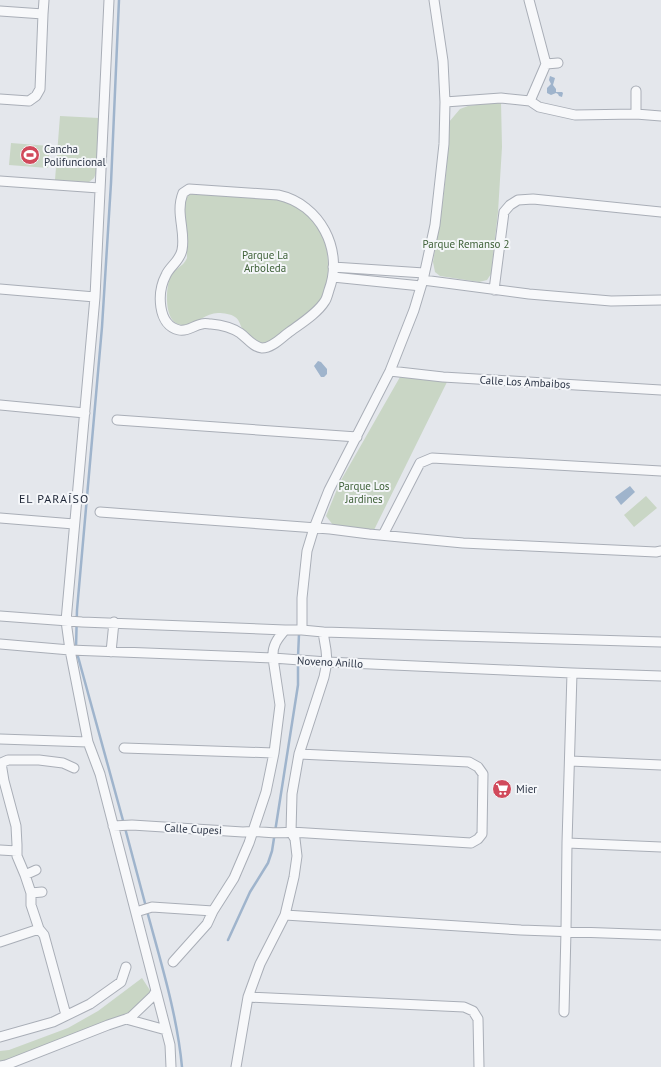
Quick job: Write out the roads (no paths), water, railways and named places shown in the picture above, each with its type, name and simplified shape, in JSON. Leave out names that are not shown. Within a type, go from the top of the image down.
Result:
[{"type":"street","points":[[0,99],[29,101],[36,96],[40,89],[44,0]]},
{"type":"street","points":[[109,0],[95,297],[74,524],[73,621],[75,651],[88,742],[100,774],[114,826],[144,909],[156,991],[170,1045],[171,1067]]},
{"type":"street","points":[[302,630],[302,598],[307,551],[314,528],[329,490],[390,371],[414,310],[435,225],[444,144],[445,102],[443,61],[434,0]]},
{"type":"street","points":[[529,0],[546,64],[530,101]]},
{"type":"street","points":[[0,11],[43,14]]},
{"type":"street","points":[[546,64],[558,62]]},
{"type":"street","points":[[636,91],[636,114]]},
{"type":"street","points":[[445,102],[501,98],[530,101],[539,107],[574,115],[636,114],[661,116]]},
{"type":"street","points":[[0,181],[99,188]]},
{"type":"street","points":[[189,190],[278,195],[294,200],[305,207],[323,227],[332,251],[333,277],[325,301],[310,316],[271,346],[262,348],[254,345],[241,334],[229,327],[203,323],[190,329],[176,329],[165,320],[162,311],[161,297],[166,275],[174,266],[182,250],[179,203],[183,193],[189,190]]},
{"type":"street","points":[[494,290],[504,212],[510,205],[518,200],[533,199],[583,203],[661,212]]},
{"type":"street","points":[[333,267],[422,280]]},
{"type":"street","points":[[333,277],[435,280],[494,290],[611,301],[661,300]]},
{"type":"street","points":[[0,289],[95,297]]},
{"type":"street","name":"Calle Los Ambaibos","points":[[390,371],[443,377],[661,390]]},
{"type":"street","points":[[0,405],[85,412]]},
{"type":"street","points":[[117,420],[357,437]]},
{"type":"street","points":[[383,534],[420,464],[432,458],[661,472]]},
{"type":"street","points":[[100,512],[314,528],[463,543],[656,552],[661,551]]},
{"type":"street","points":[[0,518],[74,524]]},
{"type":"street","points":[[0,616],[73,621],[323,632],[661,642]]},
{"type":"street","points":[[111,652],[114,622]]},
{"type":"street","points":[[173,962],[207,924],[213,911],[234,878],[243,860],[266,792],[274,753],[280,705],[272,651],[274,643],[285,630]]},
{"type":"street","points":[[236,1067],[248,997],[260,964],[285,915],[294,877],[297,856],[295,839],[291,832],[293,819],[292,794],[299,754],[324,677],[327,662],[323,632]]},
{"type":"street","name":"Noveno Anillo","points":[[0,644],[75,651],[273,658],[327,662],[661,676]]},
{"type":"street","points":[[564,1012],[572,673]]},
{"type":"street","points":[[0,739],[88,742]]},
{"type":"street","points":[[124,748],[274,753]]},
{"type":"street","name":"Calle Cupesi","points":[[114,826],[128,825],[243,832],[253,830],[281,834],[291,832],[471,843],[478,839],[482,834],[483,774],[478,767],[469,762],[299,754]]},
{"type":"street","points":[[66,1015],[44,935],[39,929],[32,905],[31,893],[17,856],[16,826],[0,762],[8,760],[39,760],[63,763],[74,768]]},
{"type":"street","points":[[570,761],[661,765]]},
{"type":"street","points":[[567,843],[661,847]]},
{"type":"street","points":[[0,850],[17,851]]},
{"type":"street","points":[[25,875],[36,870]]},
{"type":"street","points":[[31,893],[42,892]]},
{"type":"street","points":[[144,909],[213,911]]},
{"type":"street","points":[[285,915],[661,936]]},
{"type":"street","points":[[0,942],[39,929]]},
{"type":"street","points":[[0,1037],[53,1022],[90,1004],[121,982],[126,967]]},
{"type":"street","points":[[0,1066],[126,1019],[153,996],[156,991]]},
{"type":"street","points":[[248,997],[464,1007],[473,1011],[478,1019],[479,1067]]},
{"type":"street","points":[[126,1019],[166,1030]]},
{"type":"water","points":[[550,76],[555,78],[553,85],[556,92],[563,93],[562,97],[556,93],[551,95],[547,93],[547,88],[551,84],[549,80]]},
{"type":"water","points":[[318,361],[321,362],[327,369],[327,374],[324,377],[321,377],[314,366]]},
{"type":"water","points":[[630,486],[635,492],[621,505],[615,497]]},
{"type":"waterway","points":[[76,648],[77,610],[102,327],[111,183],[119,0]]},
{"type":"waterway","points":[[298,657],[299,634]]},
{"type":"waterway","points":[[77,653],[124,824]]},
{"type":"waterway","points":[[228,940],[250,892],[268,863],[272,851],[298,685],[298,662]]},
{"type":"waterway","points":[[125,828],[146,907]]},
{"type":"waterway","points":[[147,911],[172,1008],[180,1047],[182,1067]]},
{"type":"place","name":"Cancha Polifuncional","points":[[30,155]]},
{"type":"place","name":"Mier","points":[[502,789]]},
{"type":"district","name":"EL PARAÍSO","points":[[54,498]]},
{"type":"park label","name":"Parque Remanso 2","points":[[466,244]]},
{"type":"park label","name":"Parque La Arboleda","points":[[265,261]]},
{"type":"park label","name":"Parque Los Jardines","points":[[364,492]]}]
